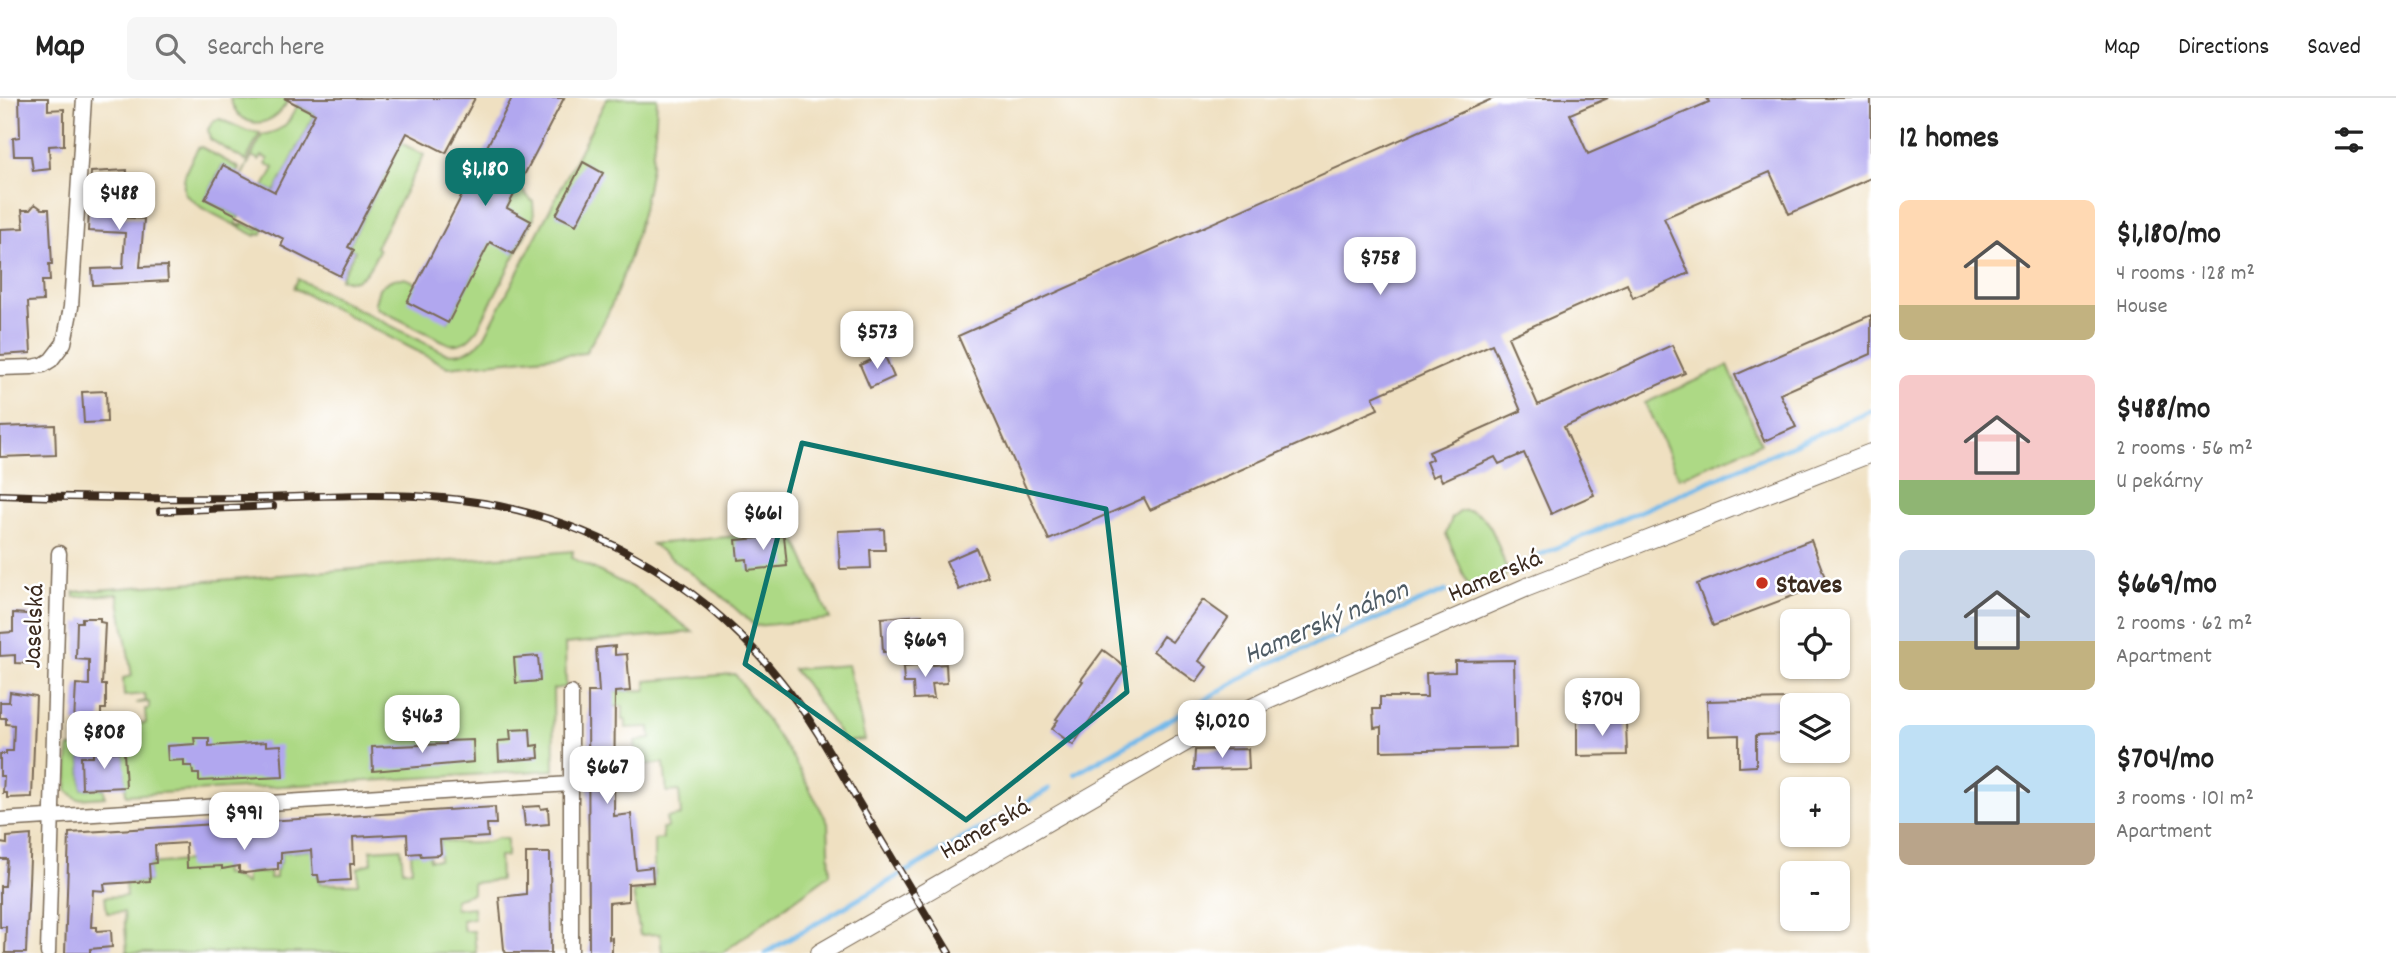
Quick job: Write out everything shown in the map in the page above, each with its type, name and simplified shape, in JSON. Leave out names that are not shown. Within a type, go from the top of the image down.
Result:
[{"type":"street","points":[[0,368],[43,365],[51,360],[64,343],[71,307],[85,98]]},
{"type":"street","name":"Hamerská","points":[[820,953],[1201,733],[1270,699],[1525,588],[1871,453]]},
{"type":"street","name":"Jaselská","points":[[48,953],[59,553]]},
{"type":"street","points":[[571,693],[571,953]]},
{"type":"street","points":[[0,820],[570,785]]},
{"type":"highlighted area","points":[[802,443],[1106,509],[1127,692],[966,820],[745,664]]},
{"type":"green space","points":[[230,98],[288,100],[274,117],[257,123],[241,117]]},
{"type":"green space","points":[[607,98],[657,98],[656,125],[638,230],[609,312],[585,353],[448,367],[294,288],[298,279],[445,353],[462,353],[477,345],[485,336]]},
{"type":"green space","points":[[297,105],[315,114],[275,192],[264,187],[274,168],[266,164],[268,159],[262,156],[259,160],[252,156],[242,175],[262,135],[285,125]]},
{"type":"green space","points":[[220,119],[247,131],[260,133],[246,161],[210,139],[208,129],[215,120]]},
{"type":"green space","points":[[401,143],[424,155],[376,247],[379,250],[369,269],[355,280],[340,279],[355,251],[348,247]]},
{"type":"green space","points":[[201,147],[239,168],[237,173],[222,166],[206,199],[239,216],[236,223],[241,226],[243,223],[257,230],[260,226],[264,229],[261,235],[256,236],[202,208],[185,194],[187,170]]},
{"type":"green space","points":[[518,186],[533,202],[534,218],[477,330],[468,339],[458,344],[449,344],[378,309],[375,303],[379,288],[390,280],[401,278],[410,280],[427,293],[448,322]]},
{"type":"green space","points":[[1728,366],[1761,443],[1679,478],[1645,403]]},
{"type":"green space","points":[[1461,511],[1472,511],[1487,522],[1507,570],[1504,579],[1476,589],[1468,585],[1446,534],[1452,518]]},
{"type":"green space","points":[[792,531],[830,619],[755,626],[718,593],[652,544]]},
{"type":"green space","points":[[573,551],[572,558],[637,590],[693,632],[565,644],[566,687],[553,689],[554,770],[126,795],[123,750],[115,750],[115,756],[81,758],[82,789],[104,788],[105,797],[77,799],[67,790],[69,747],[88,747],[89,728],[146,723],[145,709],[149,709],[149,702],[136,703],[146,701],[145,694],[124,696],[123,678],[132,676],[118,594],[74,597],[74,592]]},
{"type":"green space","points":[[848,665],[865,740],[845,742],[793,669]]},
{"type":"green space","points":[[735,674],[794,760],[828,823],[830,874],[722,953],[662,953],[660,934],[640,935],[633,892],[654,889],[654,840],[663,839],[662,828],[668,827],[666,818],[681,815],[679,791],[667,792],[664,763],[636,766],[635,741],[651,739],[650,727],[626,728],[623,706],[613,707],[612,692],[646,690],[646,681]]},
{"type":"green space","points":[[497,838],[507,839],[507,856],[499,857],[500,880],[473,883],[473,893],[455,899],[455,909],[473,907],[474,918],[462,920],[464,931],[474,931],[476,953],[127,953],[124,912],[107,913],[105,897],[126,896],[125,883],[149,881],[149,864],[187,861],[222,854],[224,875],[230,875],[246,884],[246,872],[270,873],[270,878],[276,878],[281,853],[312,850],[320,884],[358,884],[358,868],[372,863],[371,850],[401,848],[403,870],[412,870],[411,853],[429,851],[430,860],[439,860],[440,840],[477,843]]},
{"type":"building","points":[[19,98],[48,98],[48,110],[64,109],[64,145],[49,146],[50,169],[33,171],[31,156],[14,156],[13,138],[20,137]]},
{"type":"building","points":[[284,98],[475,98],[446,153],[407,133],[348,247],[354,250],[340,276],[281,246],[284,239],[205,199],[223,165],[275,192],[315,114]]},
{"type":"building","points":[[512,98],[564,98],[507,208],[531,221],[513,254],[490,242],[448,323],[407,302]]},
{"type":"building","points":[[1494,98],[1608,98],[1570,114],[1588,154],[1709,102],[1707,98],[1871,98],[1871,178],[1789,214],[1770,172],[1664,218],[1689,273],[1633,298],[1627,284],[1508,337],[1538,405],[1672,345],[1685,373],[1564,427],[1594,495],[1551,514],[1524,453],[1499,464],[1495,457],[1442,481],[1439,474],[1432,477],[1426,462],[1432,459],[1429,452],[1521,411],[1492,344],[1373,397],[1378,409],[1150,510],[1144,498],[1049,540],[958,336]]},
{"type":"building","points":[[583,162],[603,173],[576,225],[556,215]]},
{"type":"building","points":[[127,170],[126,186],[119,186],[118,208],[122,217],[144,219],[140,267],[167,266],[168,281],[93,285],[92,269],[123,268],[125,233],[88,231],[91,172]]},
{"type":"building","points":[[35,204],[42,209],[49,209],[52,264],[49,264],[50,281],[42,281],[43,301],[28,302],[31,353],[0,355],[0,229],[24,228],[22,210],[30,210]]},
{"type":"building","points":[[1871,315],[1871,354],[1780,394],[1796,427],[1764,441],[1735,375]]},
{"type":"building","points":[[884,354],[894,377],[870,388],[860,365]]},
{"type":"building","points":[[106,391],[107,422],[84,423],[82,392]]},
{"type":"building","points":[[55,425],[56,455],[0,457],[0,427]]},
{"type":"building","points":[[884,529],[885,550],[870,550],[871,568],[840,569],[838,531]]},
{"type":"building","points":[[784,536],[787,566],[748,570],[747,559],[738,560],[736,540]]},
{"type":"building","name":"Staves","points":[[1811,540],[1827,583],[1713,626],[1697,584]]},
{"type":"building","points":[[976,548],[988,577],[959,590],[946,561]]},
{"type":"building","points":[[1203,600],[1228,618],[1199,661],[1207,667],[1196,682],[1153,651],[1163,636],[1172,642]]},
{"type":"building","points":[[13,613],[39,615],[37,664],[15,663],[15,655],[0,656],[0,633],[13,632]]},
{"type":"building","points":[[922,615],[924,636],[903,637],[904,651],[883,652],[881,618]]},
{"type":"building","points":[[82,618],[100,618],[100,622],[105,623],[102,685],[106,685],[106,709],[101,709],[101,723],[74,722],[76,684],[89,685],[89,660],[76,659],[77,622],[82,622]]},
{"type":"building","points":[[615,646],[615,655],[627,654],[630,691],[615,692],[614,816],[631,814],[636,869],[652,867],[653,882],[628,884],[628,901],[609,903],[609,939],[612,938],[612,953],[589,953],[588,692],[599,692],[596,648]]},
{"type":"building","points":[[1103,650],[1126,667],[1073,745],[1052,729],[1083,681],[1081,680]]},
{"type":"building","points":[[538,656],[540,681],[516,683],[514,658]]},
{"type":"building","points":[[1514,660],[1516,748],[1381,751],[1381,727],[1374,728],[1373,709],[1380,709],[1380,697],[1427,697],[1426,673],[1455,672],[1455,661]]},
{"type":"building","points":[[946,664],[947,683],[932,684],[934,698],[914,699],[913,683],[904,683],[903,667]]},
{"type":"building","points":[[10,692],[36,696],[32,797],[7,798],[7,793],[3,793],[4,776],[0,776],[0,754],[13,751],[14,725],[6,724],[6,718],[0,718],[0,702],[9,702]]},
{"type":"building","points":[[1780,699],[1780,734],[1756,735],[1756,766],[1739,767],[1739,735],[1708,736],[1707,701]]},
{"type":"building","points":[[1577,720],[1626,720],[1627,755],[1577,756]]},
{"type":"building","points":[[530,729],[531,746],[538,745],[539,758],[499,761],[498,741],[511,740],[510,730]]},
{"type":"building","points":[[194,738],[209,738],[209,746],[266,742],[266,746],[281,745],[283,777],[199,781],[199,774],[193,774],[192,766],[184,766],[184,760],[168,761],[167,746],[195,744]]},
{"type":"building","points":[[473,740],[474,762],[373,771],[372,747],[446,744],[446,741]]},
{"type":"building","points":[[1248,749],[1249,769],[1194,770],[1195,750]]},
{"type":"building","points":[[93,752],[124,752],[126,787],[82,789],[81,757],[93,757]]},
{"type":"building","points":[[540,806],[541,809],[548,808],[549,824],[525,826],[523,807]]},
{"type":"building","points":[[495,807],[496,824],[487,824],[488,837],[440,840],[439,855],[408,854],[407,834],[353,837],[354,864],[350,864],[351,880],[319,882],[318,875],[313,875],[311,850],[281,853],[278,869],[245,873],[239,872],[239,866],[222,869],[222,866],[187,868],[186,843],[155,845],[156,863],[149,864],[150,881],[104,884],[105,891],[93,890],[91,927],[97,927],[97,931],[111,930],[112,947],[90,949],[90,953],[65,953],[69,833]]},
{"type":"building","points":[[31,835],[26,953],[5,953],[6,927],[0,927],[0,886],[5,886],[7,859],[0,859],[0,843],[7,844],[7,837]]},
{"type":"building","points":[[526,853],[550,853],[551,953],[506,953],[504,949],[499,897],[526,894]]},
{"type":"waterway","name":"Hamerský náhon","points":[[1533,558],[1871,411]]},
{"type":"waterway","name":"Hamerský náhon","points":[[1075,774],[1265,665],[1446,591]]},
{"type":"waterway","name":"Hamerský náhon","points":[[765,953],[1049,789]]},
{"type":"railway","points":[[0,495],[94,498],[371,495],[443,498],[540,516],[587,533],[631,554],[673,580],[712,610],[748,643],[781,681],[821,738],[949,953]]},
{"type":"railway","points":[[160,511],[273,506]]},
{"type":"place","name":"Staves","points":[[1762,583]]}]
